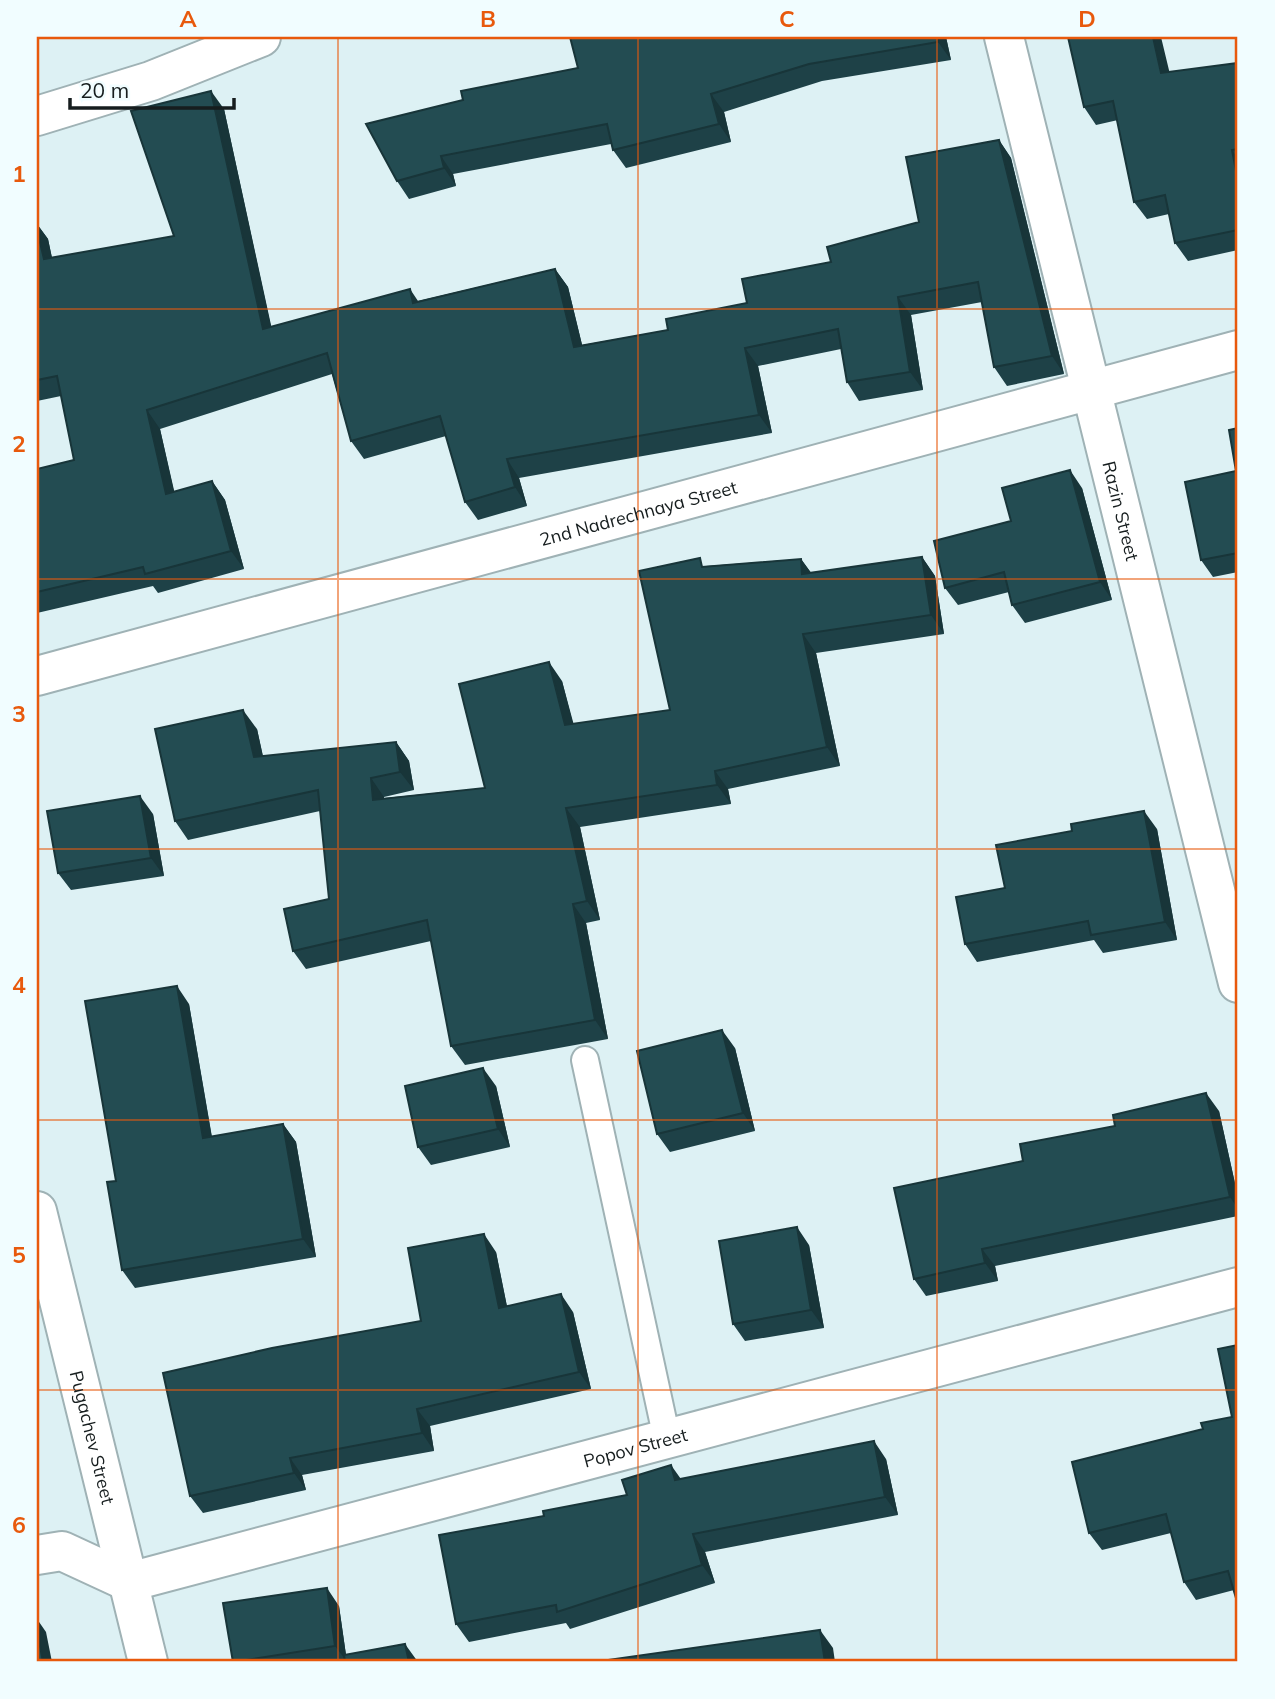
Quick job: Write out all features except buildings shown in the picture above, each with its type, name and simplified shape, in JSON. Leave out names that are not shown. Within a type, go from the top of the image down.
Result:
[{"type":"street","points":[[37,116],[151,81],[261,37]]},
{"type":"street","name":"Razin Street","points":[[1004,37],[1238,983]]},
{"type":"street","name":"2nd Nadrechnaya Street","points":[[37,676],[1091,388],[1238,351]]},
{"type":"street","name":"Pugachev Street","points":[[37,1211],[148,1662]]},
{"type":"street","name":"Popov Street","points":[[129,1582],[1238,1287]]},
{"type":"street","points":[[37,1555],[62,1551],[129,1582]]},
{"type":"lane","points":[[585,1060],[667,1439]]}]
